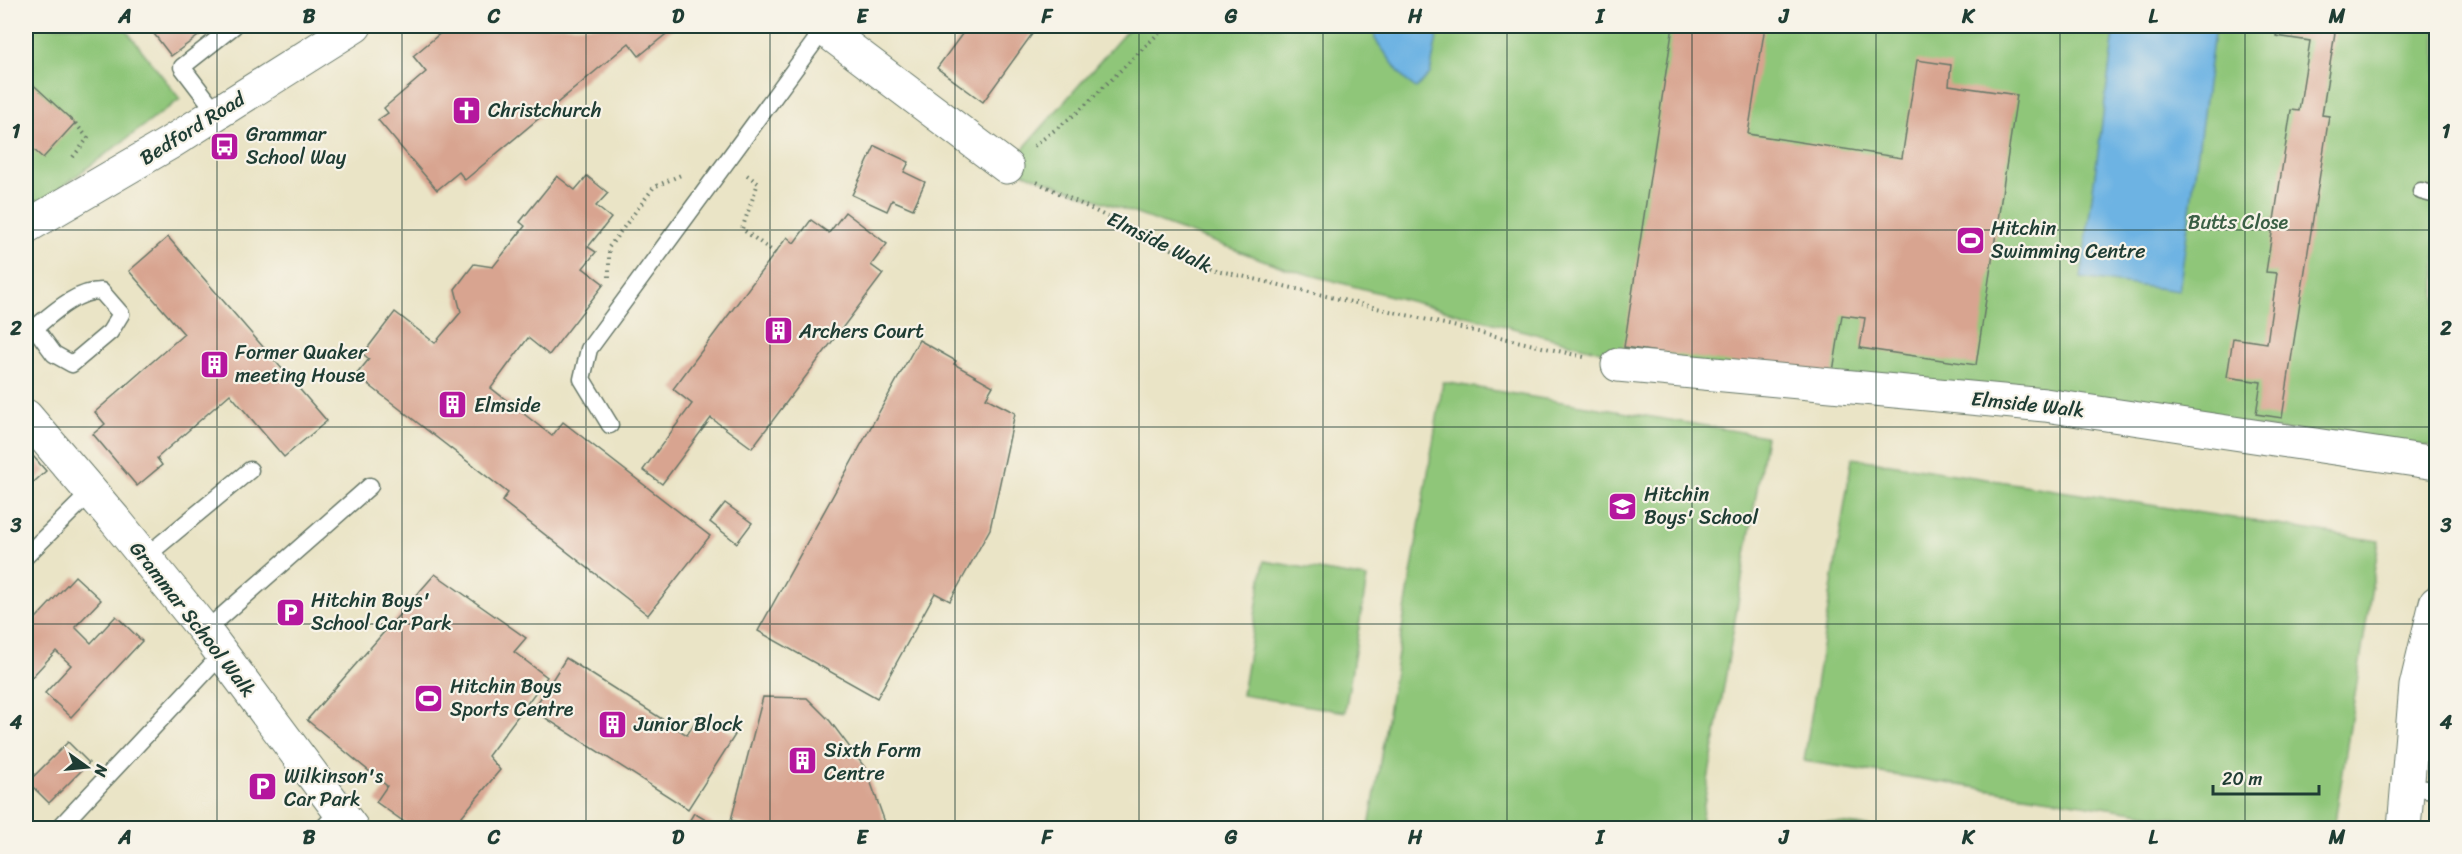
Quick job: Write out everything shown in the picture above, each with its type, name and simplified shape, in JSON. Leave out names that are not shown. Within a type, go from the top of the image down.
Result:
[{"type":"street","name":"Bedford Road","points":[[26,227],[217,113],[355,26]]},
{"type":"street","points":[[822,27],[1007,167]]},
{"type":"street","name":"Elmside Walk","points":[[1618,365],[2045,405],[2436,463]]},
{"type":"street","name":"Grammar School Walk","points":[[26,416],[145,556],[214,642],[338,823]]},
{"type":"street","points":[[2404,828],[2422,788],[2416,686],[2436,603]]},
{"type":"lane","points":[[217,113],[182,68],[234,26]]},
{"type":"lane","points":[[610,425],[582,379],[589,349],[822,27]]},
{"type":"lane","points":[[88,291],[101,291],[121,314],[110,332],[72,364],[54,354],[30,331],[54,312],[88,291]]},
{"type":"lane","points":[[145,556],[250,470]]},
{"type":"lane","points":[[59,828],[214,642],[370,486]]},
{"type":"lane","points":[[26,556],[91,492]]},
{"type":"path","points":[[1007,167],[1078,112],[1166,26]]},
{"type":"path","points":[[727,161],[758,183],[742,229],[775,253]]},
{"type":"path","name":"Elmside Walk","points":[[1007,167],[1212,269],[1550,349]]},
{"type":"path","points":[[609,280],[609,247],[654,187],[682,175],[687,168]]},
{"type":"green space","points":[[26,26],[123,26],[180,99],[33,208],[26,210]]},
{"type":"green space","name":"Butts Close","points":[[1131,26],[2436,26],[2436,433],[2433,447],[1619,356],[1288,269],[1007,167]]},
{"type":"green space","points":[[1443,382],[1766,436],[1700,828],[1369,828]]},
{"type":"green space","points":[[1852,458],[2379,541],[2334,828],[2238,828],[1804,761]]},
{"type":"green space","points":[[1264,561],[1367,578],[1345,712],[1242,695]]},
{"type":"green space","points":[[1819,821],[1883,828],[1818,828]]},
{"type":"water","points":[[1374,26],[1439,26],[1430,74],[1416,88],[1404,79],[1375,39]]},
{"type":"water","points":[[2115,26],[2215,26],[2179,291],[2081,278]]},
{"type":"building","points":[[148,26],[212,26],[171,56]]},
{"type":"building","name":"Christchurch","points":[[449,26],[676,26],[639,56],[629,43],[465,180],[459,172],[437,190],[378,120],[388,113],[384,108],[426,72],[413,56]]},
{"type":"building","points":[[968,26],[1038,26],[983,102],[937,68]]},
{"type":"building","points":[[1673,26],[1765,26],[1748,134],[1902,158],[1917,60],[1951,65],[1949,85],[2017,95],[1976,365],[1860,348],[1865,318],[1842,315],[1832,378],[1624,347]]},
{"type":"building","points":[[2278,26],[2336,26],[2322,115],[2329,116],[2282,418],[2256,414],[2261,382],[2227,377],[2233,338],[2267,343],[2277,273],[2266,272],[2291,110],[2299,111],[2310,41],[2276,36]]},
{"type":"building","points":[[26,78],[75,123],[43,158],[26,143]]},
{"type":"building","points":[[875,146],[909,162],[904,172],[925,182],[913,209],[892,200],[887,211],[852,195]]},
{"type":"building","name":"Elmside","points":[[557,176],[575,190],[587,176],[608,193],[596,206],[611,218],[588,247],[596,252],[583,268],[604,284],[549,355],[528,338],[491,388],[552,436],[563,422],[710,536],[648,615],[502,501],[508,493],[356,375],[369,359],[363,354],[395,312],[435,343],[461,312],[455,289],[474,264],[493,267],[525,226],[520,222]]},
{"type":"building","name":"Archers Court","points":[[845,212],[887,244],[871,265],[883,274],[752,448],[711,418],[662,484],[643,470],[692,404],[673,389],[787,237],[794,243],[811,220],[829,233]]},
{"type":"building","name":"Former Quaker meeting House","points":[[168,237],[327,421],[284,457],[230,394],[157,458],[162,465],[137,486],[93,434],[105,424],[95,412],[184,334],[129,271]]},
{"type":"building","points":[[919,340],[956,361],[954,364],[993,386],[986,398],[1015,413],[990,529],[950,601],[935,593],[877,698],[758,631]]},
{"type":"building","points":[[26,448],[46,471],[26,489]]},
{"type":"building","points":[[725,503],[752,523],[737,543],[710,522]]},
{"type":"building","name":"Hitchin Boys Sports Centre","points":[[435,574],[526,638],[514,652],[547,677],[488,756],[500,770],[452,828],[413,828],[376,802],[387,786],[307,720]]},
{"type":"building","points":[[75,576],[101,600],[75,627],[91,643],[116,616],[142,641],[71,717],[45,693],[71,665],[56,651],[32,677],[26,671],[26,629]]},
{"type":"building","name":"Junior Block","points":[[566,658],[687,735],[700,714],[735,735],[688,809],[533,710]]},
{"type":"building","name":"Sixth Form Centre","points":[[763,697],[807,698],[830,721],[866,769],[887,828],[755,828],[731,820]]},
{"type":"building","points":[[68,742],[89,763],[49,803],[28,782]]},
{"type":"building","points":[[694,813],[719,828],[685,828]]},
{"type":"place","name":"Christchurch","points":[[467,110]]},
{"type":"place","name":"Grammar School Way","points":[[225,146]]},
{"type":"place","name":"Hitchin Swimming Centre","points":[[1970,240]]},
{"type":"place","name":"Archers Court","points":[[778,331]]},
{"type":"place","name":"Former Quaker meeting House","points":[[214,364]]},
{"type":"place","name":"Elmside","points":[[453,405]]},
{"type":"place","name":"Hitchin Boys' School","points":[[1623,506]]},
{"type":"place","name":"Hitchin Boys' School Car Park","points":[[290,612]]},
{"type":"place","name":"Hitchin Boys Sports Centre","points":[[429,698]]},
{"type":"place","name":"Junior Block","points":[[613,724]]},
{"type":"place","name":"Sixth Form Centre","points":[[803,761]]},
{"type":"place","name":"Wilkinson's Car Park","points":[[263,787]]}]
